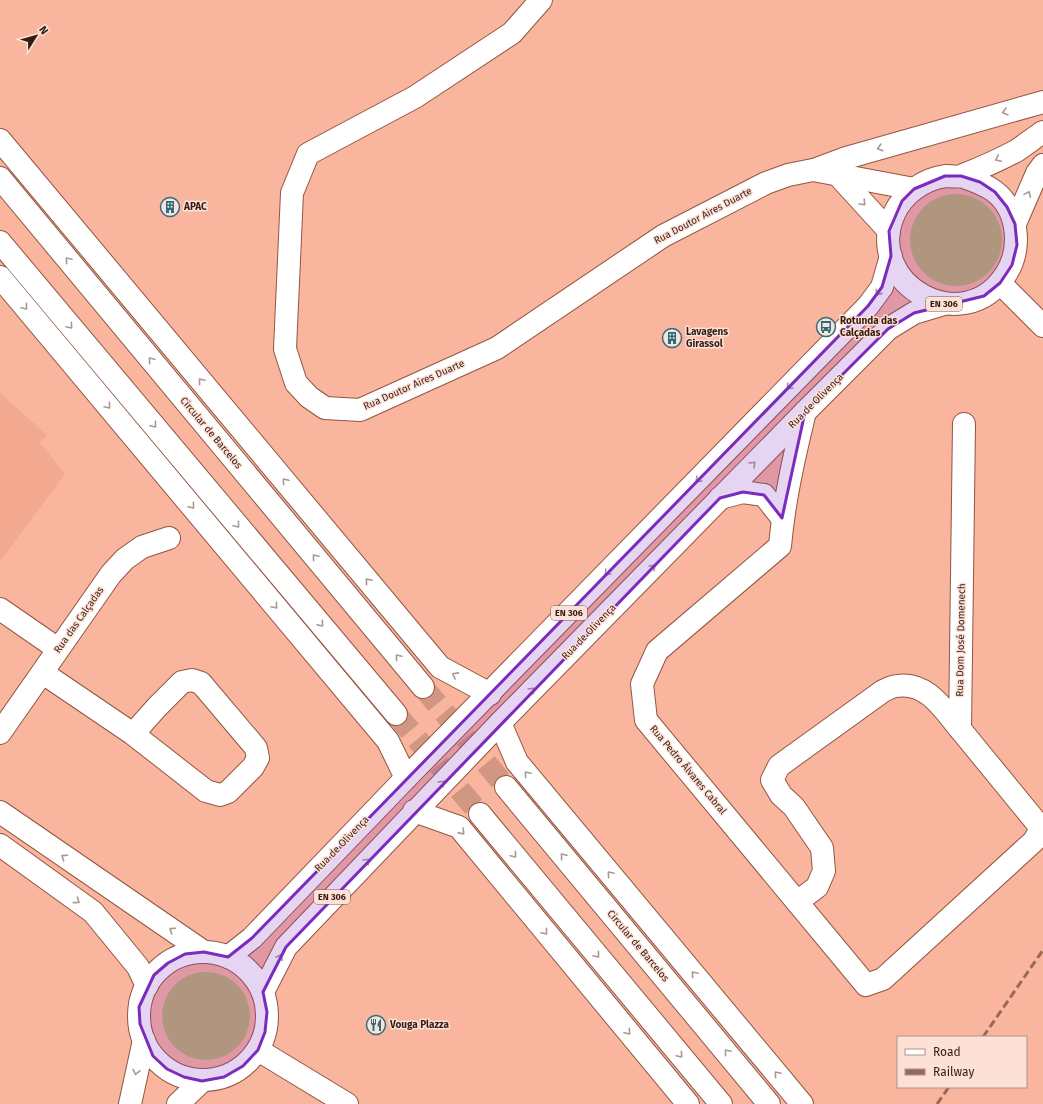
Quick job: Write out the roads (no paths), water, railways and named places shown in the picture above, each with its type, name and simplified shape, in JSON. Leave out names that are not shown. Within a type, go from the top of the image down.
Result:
[{"type":"main road","name":"Rua Doutor Aires Duarte","points":[[541,0],[512,33],[416,97],[308,154],[292,194],[285,349],[296,384],[309,397],[325,408],[360,410],[497,348],[663,236],[766,184],[788,175],[813,170],[914,189]]},
{"type":"main road","points":[[813,170],[846,158],[1043,102]]},
{"type":"main road","name":"EN 306","points":[[961,176],[1015,151],[1043,132]]},
{"type":"main road","points":[[0,140],[440,667],[490,694]]},
{"type":"main road","points":[[1014,224],[1037,173],[1043,165]]},
{"type":"main road","points":[[836,174],[889,231]]},
{"type":"main road","name":"EN 306","points":[[945,176],[961,176],[980,182],[995,192],[1007,207],[1014,224],[1017,245],[1012,265],[1000,283],[984,296],[964,303],[944,304],[926,298],[910,288],[898,274],[891,256],[889,231],[894,215],[902,201],[914,189],[928,181],[945,176]]},
{"type":"main road","name":"Circular de Barcelos","points":[[0,178],[423,688]]},
{"type":"main road","points":[[0,242],[396,714]]},
{"type":"main road","name":"Rua de Olivença","points":[[228,957],[252,938],[406,778],[490,694],[868,306],[882,287],[891,256]]},
{"type":"main road","points":[[0,277],[388,741],[406,778]]},
{"type":"main road","points":[[1000,283],[1043,326]]},
{"type":"main road","name":"Rua de Olivença","points":[[263,992],[286,947],[414,811],[805,412],[888,329],[914,313],[944,304]]},
{"type":"main road","name":"Rua Pedro Álvares Cabral","points":[[805,412],[791,468],[782,518],[780,546],[657,651],[642,684],[646,720],[866,985],[883,979],[1034,841],[1042,827]]},
{"type":"main road","name":"Rua Dom José Domenech","points":[[960,729],[964,424]]},
{"type":"main road","points":[[720,498],[743,492],[764,495],[782,518]]},
{"type":"main road","name":"Rua das Calçadas","points":[[2,727],[43,673],[58,649],[111,574],[125,560],[142,547],[169,538]]},
{"type":"main road","points":[[0,610],[58,649]]},
{"type":"main road","points":[[43,673],[133,734],[206,791],[220,795],[228,792],[253,768],[258,758],[256,748],[202,683],[192,680],[182,682],[156,707],[133,734]]},
{"type":"main road","points":[[797,902],[817,887],[824,872],[822,848],[794,807],[781,795],[772,780],[779,766],[883,691],[898,686],[914,686],[931,694],[1042,827]]},
{"type":"main road","points":[[500,723],[517,762],[802,1104]]},
{"type":"main road","name":"Circular de Barcelos","points":[[506,787],[769,1104]]},
{"type":"main road","points":[[414,811],[459,827],[688,1104]]},
{"type":"main road","points":[[0,812],[204,952]]},
{"type":"main road","points":[[480,814],[721,1104]]},
{"type":"main road","points":[[0,845],[93,912],[138,967],[147,986]]},
{"type":"main road","points":[[204,952],[216,953],[228,957],[247,970],[263,992],[267,1012],[265,1032],[258,1050],[243,1066],[224,1077],[202,1080],[184,1077],[167,1069],[153,1056],[144,1040],[140,1024],[139,1007],[147,986],[154,975],[168,962],[185,954],[204,952]]},
{"type":"main road","points":[[130,1104],[144,1040]]},
{"type":"main road","points":[[258,1050],[348,1104]]},
{"type":"main road","points":[[178,1104],[202,1080]]},
{"type":"tunnel","points":[[423,687],[506,787]]},
{"type":"tunnel","points":[[396,714],[480,814]]},
{"type":"railway","points":[[984,1036],[1043,950]]},
{"type":"railway","points":[[937,1104],[948,1088]]},
{"type":"place","name":"APAC","points":[[170,207]]},
{"type":"place","name":"Rotunda das Calçadas","points":[[826,327]]},
{"type":"place","name":"Lavagens Girassol","points":[[672,338]]},
{"type":"place","name":"Vouga Plazza","points":[[376,1025]]}]
